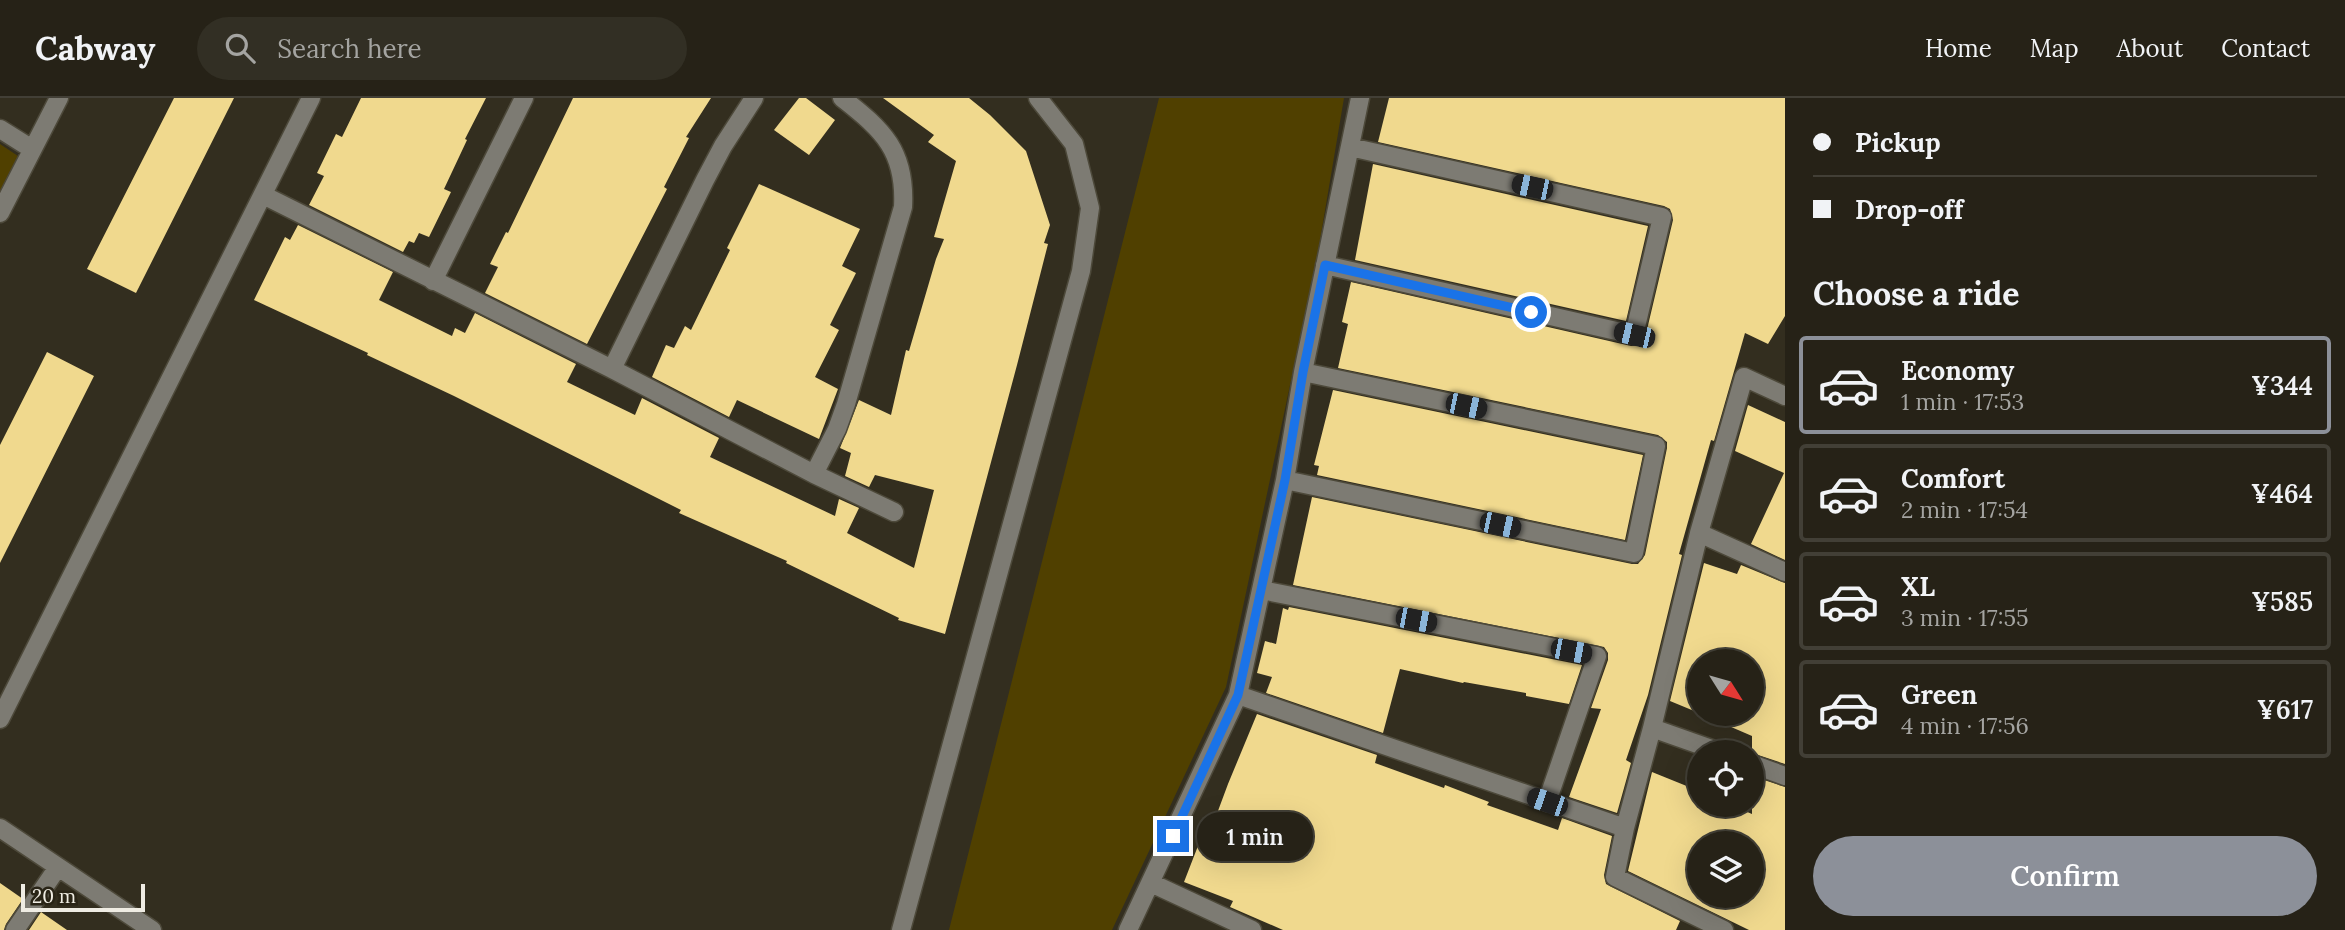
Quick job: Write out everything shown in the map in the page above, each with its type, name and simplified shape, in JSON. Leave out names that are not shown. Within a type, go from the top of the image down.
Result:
[{"type":"street","points":[[0,213],[59,98]]},
{"type":"street","points":[[0,719],[311,98]]},
{"type":"street","points":[[433,281],[524,98]]},
{"type":"street","points":[[612,369],[711,169],[754,98]]},
{"type":"street","points":[[814,474],[838,429],[903,206],[904,186],[892,147],[879,128],[842,98]]},
{"type":"street","points":[[901,930],[1081,271],[1090,208],[1084,182],[1074,144],[1038,98]]},
{"type":"street","points":[[1128,930],[1238,695],[1285,480],[1303,372],[1360,98]]},
{"type":"street","points":[[0,129],[33,149]]},
{"type":"street","points":[[1325,265],[1634,335],[1662,217],[1350,147]]},
{"type":"street","points":[[263,195],[894,512]]},
{"type":"street","points":[[1285,480],[1634,553],[1656,446],[1303,372]]},
{"type":"street","points":[[1724,930],[1615,877],[1699,533],[1744,377],[1785,396]]},
{"type":"street","points":[[1699,533],[1785,572]]},
{"type":"street","points":[[1261,590],[1597,656],[1547,802]]},
{"type":"street","points":[[1238,695],[1625,828]]},
{"type":"street","points":[[1652,728],[1687,740]]},
{"type":"street","points":[[1764,768],[1785,776]]},
{"type":"street","points":[[0,828],[152,930]]},
{"type":"street","points":[[15,930],[58,867]]},
{"type":"street","points":[[1151,883],[1252,930]]},
{"type":"shaded area","points":[[1159,98],[1344,98],[1317,258],[1226,687],[1112,930],[949,930]]},
{"type":"shaded area","points":[[0,144],[18,156],[0,191]]},
{"type":"building","points":[[174,98],[234,98],[136,293],[87,269]]},
{"type":"building","points":[[361,98],[486,98],[444,189],[451,192],[429,237],[419,233],[414,243],[409,241],[403,252],[309,205],[324,176],[317,173],[336,134],[342,137]]},
{"type":"building","points":[[573,98],[711,98],[686,137],[689,138],[664,187],[667,189],[587,344],[485,293],[498,267],[490,264],[506,232],[508,233]]},
{"type":"building","points":[[799,98],[806,98],[835,120],[809,155],[774,130]]},
{"type":"building","points":[[883,98],[969,98],[1026,151],[1050,225],[1044,243],[1048,244],[1017,365],[945,634],[898,620],[899,618],[786,563],[787,561],[679,513],[681,510],[454,396],[254,300],[285,237],[290,240],[298,225],[393,272],[379,300],[452,336],[455,328],[465,333],[475,313],[576,364],[567,382],[635,415],[642,398],[719,438],[710,457],[835,516],[839,499],[859,508],[847,533],[914,568],[934,490],[875,475],[869,487],[845,476],[851,453],[840,448],[859,400],[891,415],[906,350],[909,351],[944,239],[934,237],[956,161],[928,142],[934,135]]},
{"type":"building","points":[[1389,98],[1785,98],[1785,316],[1768,344],[1745,333],[1679,554],[1682,555],[1648,695],[1626,760],[1631,763],[1617,813],[1569,797],[1601,709],[1591,708],[1608,660],[1604,647],[1293,585],[1312,497],[1638,564],[1645,555],[1667,448],[1667,442],[1658,435],[1338,368],[1348,324],[1342,322],[1351,282],[1638,346],[1645,338],[1673,220],[1670,209],[1664,206],[1378,142]]},
{"type":"building","points":[[1373,164],[1648,226],[1626,321],[1355,260]]},
{"type":"building","points":[[759,184],[860,229],[842,266],[856,273],[830,325],[839,330],[815,377],[838,389],[819,439],[737,400],[729,417],[652,377],[666,345],[674,348],[685,326],[691,330]]},
{"type":"building","points":[[47,352],[94,376],[0,563],[0,445]]},
{"type":"building","points":[[1333,390],[1643,455],[1625,540],[1317,475],[1319,466],[1314,465]]},
{"type":"building","points":[[1748,405],[1785,422],[1785,560],[1751,544],[1784,473],[1735,451]]},
{"type":"building","points":[[1704,563],[1737,574],[1741,565],[1785,583],[1785,764],[1764,757],[1764,740],[1752,740],[1752,736],[1729,726],[1764,726],[1764,649],[1687,649],[1687,708],[1670,701]]},
{"type":"building","points":[[1289,607],[1582,665],[1569,704],[1400,669],[1383,733],[1266,693],[1272,677],[1257,673],[1265,641],[1276,644],[1283,608],[1288,610]]},
{"type":"building","points":[[1257,714],[1377,755],[1375,763],[1444,788],[1445,785],[1489,802],[1487,805],[1558,830],[1562,818],[1612,836],[1604,875],[1606,884],[1680,921],[1676,930],[1283,930],[1230,907],[1233,901],[1184,882],[1203,833],[1209,835]]},
{"type":"building","points":[[1652,772],[1687,786],[1687,817],[1764,817],[1764,780],[1785,787],[1785,930],[1749,930],[1704,908],[1764,908],[1764,831],[1687,831],[1687,900],[1628,871]]},
{"type":"building","points":[[0,883],[23,899],[4,930],[0,930]]},
{"type":"building","points":[[41,912],[67,930],[29,930]]},
{"type":"route","points":[[1173,836],[1238,695],[1285,480],[1325,265],[1531,312]]}]
